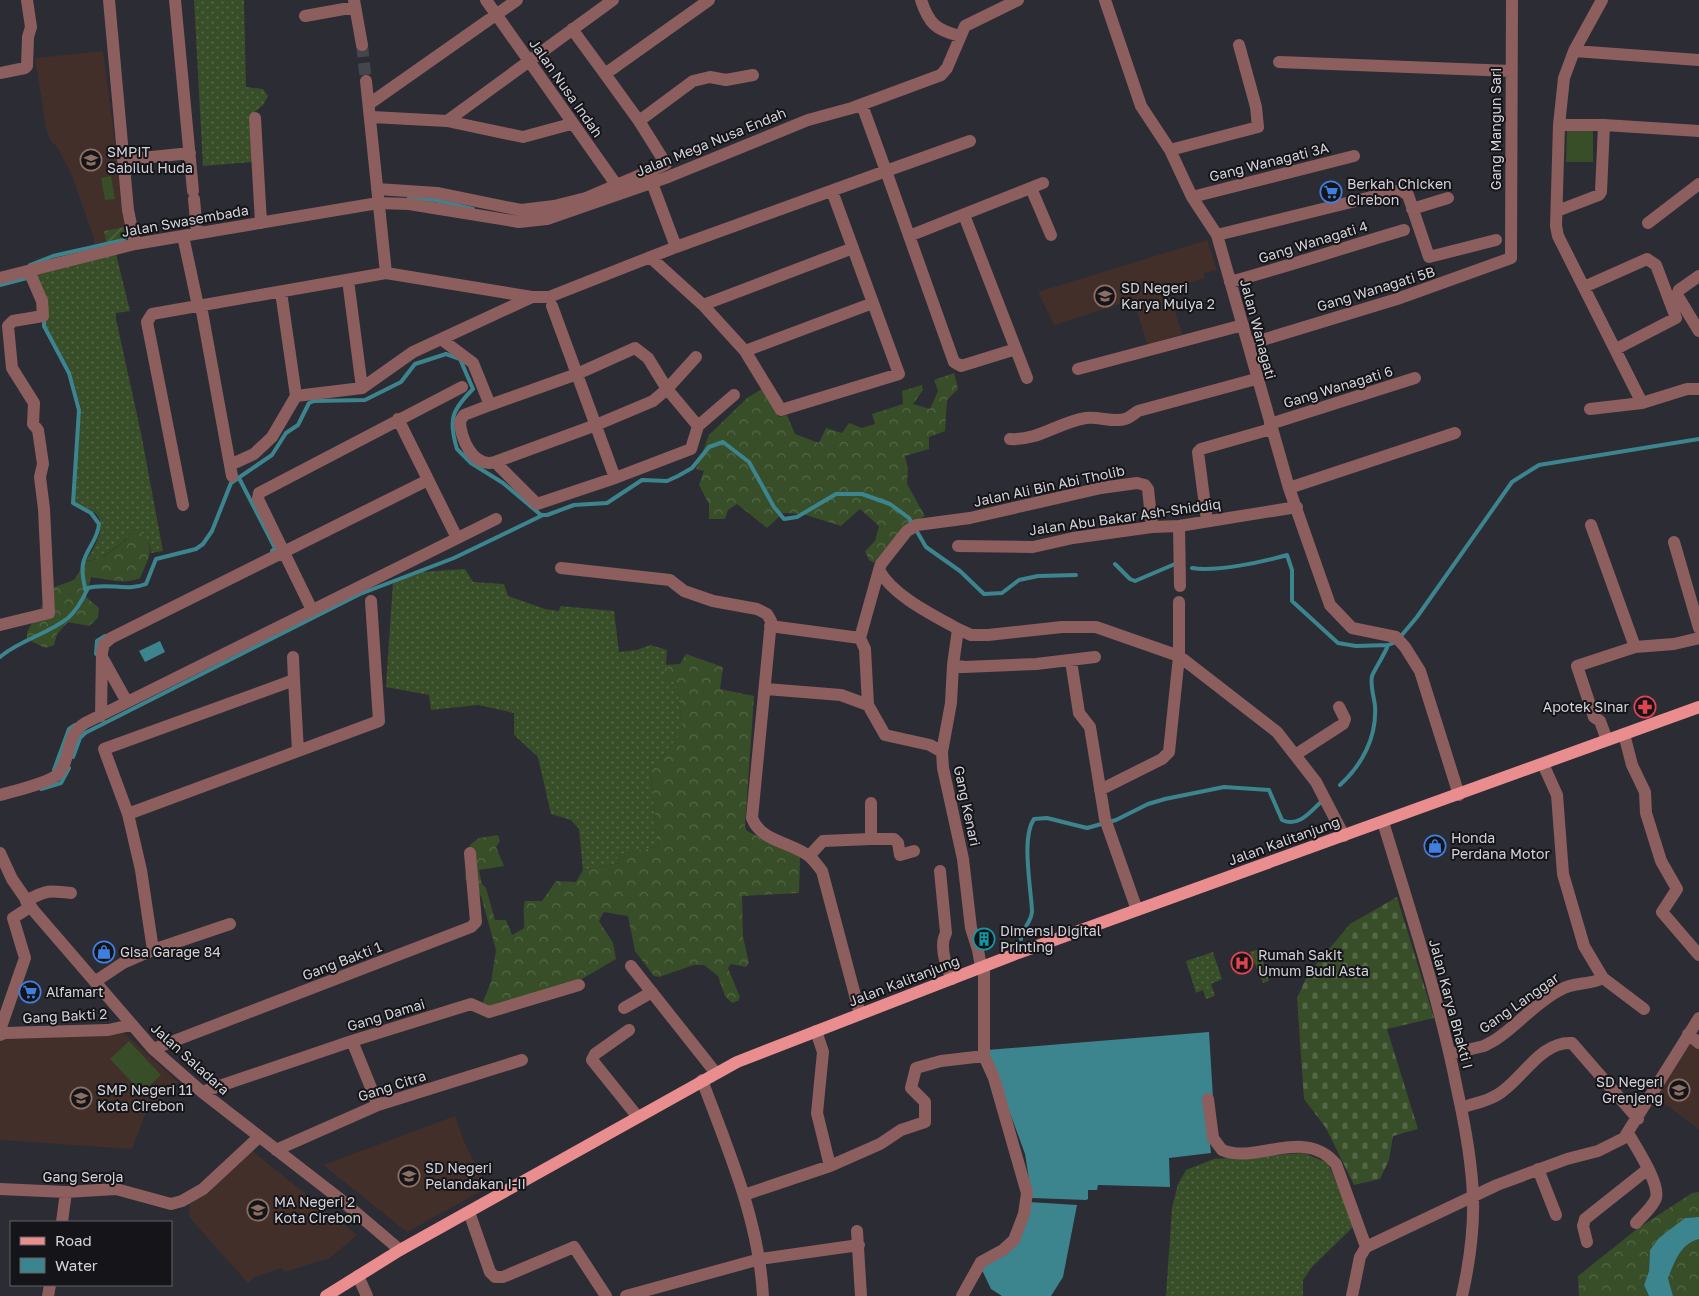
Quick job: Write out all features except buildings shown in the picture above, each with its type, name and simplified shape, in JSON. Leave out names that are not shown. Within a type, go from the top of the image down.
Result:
[{"type":"main road","name":"Jalan Kalitanjung","points":[[326,1296],[400,1250],[473,1222],[637,1116],[715,1072],[983,967],[1699,707]]},
{"type":"street","points":[[0,73],[27,66],[28,37],[31,27],[27,0]]},
{"type":"street","points":[[109,0],[128,210],[135,244]]},
{"type":"street","points":[[176,0],[197,233]]},
{"type":"street","name":"Jalan Nusa Indah","points":[[486,0],[571,124],[619,189]]},
{"type":"street","points":[[370,111],[517,0]]},
{"type":"street","points":[[447,121],[613,0]]},
{"type":"street","points":[[605,74],[709,0]]},
{"type":"street","points":[[921,0],[930,21],[942,31],[960,36]]},
{"type":"street","name":"Jalan Mega Nusa Endah","points":[[378,204],[409,204],[519,222],[547,219],[619,189],[652,184],[799,124],[862,105],[940,75],[947,68],[965,26],[1016,0]]},
{"type":"street","name":"Jalan Wanagati","points":[[1105,0],[1141,106],[1170,150],[1192,197],[1217,235],[1249,344],[1256,379],[1270,426],[1289,488],[1330,605],[1352,628],[1400,642],[1420,671],[1458,795]]},
{"type":"street","name":"Gang Mangun Sari","points":[[1511,258],[1512,0]]},
{"type":"street","points":[[1602,0],[1574,51],[1564,78],[1559,124],[1558,236],[1642,403]]},
{"type":"street","points":[[305,16],[355,3],[362,45]]},
{"type":"street","points":[[377,189],[437,193],[521,210],[554,206],[619,189],[666,164],[639,121],[572,29]]},
{"type":"street","points":[[1170,150],[1258,127],[1256,107],[1238,45]]},
{"type":"street","points":[[1574,51],[1699,60]]},
{"type":"street","points":[[1279,62],[1511,71]]},
{"type":"street","points":[[639,121],[693,81],[710,77],[726,80],[754,75]]},
{"type":"street","points":[[366,80],[386,273]]},
{"type":"street","points":[[862,105],[954,362],[962,366],[1016,349]]},
{"type":"street","points":[[370,111],[447,121],[523,137],[571,124]]},
{"type":"street","points":[[255,118],[261,223]]},
{"type":"street","points":[[1559,124],[1699,131]]},
{"type":"street","points":[[1557,211],[1599,195],[1602,192],[1604,125]]},
{"type":"street","points":[[296,396],[362,388],[391,366],[441,339],[546,303],[676,247],[970,141]]},
{"type":"street","points":[[124,160],[190,153]]},
{"type":"street","name":"Gang Wanagati 3A","points":[[1192,197],[1354,156]]},
{"type":"street","points":[[652,184],[676,247]]},
{"type":"street","points":[[909,236],[1037,186],[1051,235]]},
{"type":"street","points":[[1648,223],[1698,188]]},
{"type":"street","points":[[1217,235],[1400,190],[1408,196],[1429,257],[1496,240]]},
{"type":"street","points":[[650,257],[703,305],[745,351],[781,410],[901,380],[832,191]]},
{"type":"street","points":[[1412,209],[1448,198]]},
{"type":"street","name":"Jalan Swasembada","points":[[0,278],[135,244],[378,204]]},
{"type":"street","points":[[964,216],[1027,378]]},
{"type":"street","name":"Gang Wanagati 4","points":[[1230,282],[1307,262],[1322,254],[1404,230]]},
{"type":"street","points":[[183,236],[199,306],[231,471],[254,454],[272,436],[296,396],[281,292]]},
{"type":"street","points":[[703,305],[853,248]]},
{"type":"street","name":"Gang Wanagati 5B","points":[[1249,344],[1397,300],[1511,258]]},
{"type":"street","points":[[1584,287],[1647,259],[1656,265],[1676,318],[1616,348]]},
{"type":"street","points":[[0,625],[14,624],[49,614],[44,508],[40,477],[43,464],[38,430],[33,424],[34,403],[12,368],[8,326],[13,321],[43,316],[42,301],[30,271]]},
{"type":"street","points":[[183,505],[147,322],[152,314],[386,273],[546,303]]},
{"type":"street","points":[[1699,276],[1679,290],[1677,295],[1699,331]]},
{"type":"street","points":[[348,280],[362,388]]},
{"type":"street","points":[[546,303],[577,374],[615,478]]},
{"type":"street","points":[[745,351],[873,303]]},
{"type":"street","points":[[1078,368],[1243,325]]},
{"type":"street","points":[[441,339],[473,363],[490,405]]},
{"type":"street","points":[[696,357],[667,389],[653,401],[596,425],[490,464],[475,456],[466,446],[460,429],[460,421],[464,415],[577,374],[635,348],[648,358],[667,389],[698,426]]},
{"type":"street","name":"Gang Wanagati 6","points":[[1207,521],[1198,452],[1201,449],[1415,378]]},
{"type":"street","points":[[1010,439],[1023,440],[1034,437],[1067,422],[1087,418],[1126,419],[1138,411],[1256,379]]},
{"type":"street","points":[[1590,410],[1642,403],[1693,389],[1699,384]]},
{"type":"street","points":[[312,610],[258,499],[259,493],[462,387]]},
{"type":"street","points":[[494,462],[538,504],[692,449],[698,426],[734,395]]},
{"type":"street","points":[[398,419],[457,538]]},
{"type":"street","points":[[1289,488],[1454,434]]},
{"type":"street","points":[[101,716],[104,644],[111,638],[428,480]]},
{"type":"street","name":"Jalan Ali Bin Abi Tholib","points":[[879,570],[881,564],[912,528],[970,518],[1101,488],[1137,482],[1148,488],[1152,527]]},
{"type":"street","name":"Jalan Abu Bakar Ash-Shiddiq","points":[[958,546],[1033,547],[1073,538],[1152,527],[1179,526],[1297,507]]},
{"type":"street","points":[[0,795],[50,778],[59,773],[73,735],[78,728],[496,519]]},
{"type":"street","points":[[1591,525],[1635,646]]},
{"type":"street","points":[[1179,526],[1180,586]]},
{"type":"street","points":[[1674,542],[1699,628]]},
{"type":"street","points":[[561,568],[670,580],[684,590],[713,601],[757,609],[767,614],[771,621],[766,689],[752,818],[755,826],[775,840],[809,856],[822,871],[860,1014]]},
{"type":"street","points":[[879,570],[882,576],[907,599],[971,635],[1096,627],[1179,656],[1277,732],[1316,782],[1344,836]]},
{"type":"street","points":[[770,626],[860,638],[879,570]]},
{"type":"street","points":[[128,814],[379,721],[371,601]]},
{"type":"street","points":[[1100,790],[1168,754],[1179,656],[1179,602]]},
{"type":"street","points":[[942,752],[951,703],[953,665],[958,629]]},
{"type":"street","name":"Gang Kenari","points":[[860,638],[865,649],[868,705],[886,735],[930,745],[942,752],[943,768],[963,859],[970,928],[983,967],[984,1056]]},
{"type":"street","points":[[1607,740],[1600,721],[1594,717],[1577,666],[1635,646],[1674,644],[1699,638]]},
{"type":"street","points":[[293,657],[298,751]]},
{"type":"street","points":[[953,665],[973,666],[1071,662],[1095,657]]},
{"type":"street","points":[[103,658],[128,702]]},
{"type":"street","points":[[1071,662],[1079,714],[1090,727],[1106,823],[1137,910]]},
{"type":"street","points":[[153,950],[141,870],[128,814],[104,749],[294,680]]},
{"type":"street","points":[[766,689],[842,695],[868,705]]},
{"type":"street","points":[[1295,755],[1343,724],[1345,719],[1339,707]]},
{"type":"street","points":[[1624,734],[1632,765],[1645,792],[1645,807],[1660,861],[1677,889],[1662,912],[1699,955]]},
{"type":"street","points":[[1543,764],[1557,795],[1563,874],[1570,905],[1584,946],[1603,978],[1644,1009]]},
{"type":"street","points":[[871,803],[871,839]]},
{"type":"street","name":"Jalan Karya Bhakti I","points":[[1383,822],[1431,976],[1450,1054],[1470,1161],[1473,1198],[1470,1244],[1462,1296]]},
{"type":"street","points":[[809,856],[823,841],[871,839],[894,839],[898,843],[900,855],[914,852]]},
{"type":"street","name":"Gang Bakti 1","points":[[153,1049],[470,926],[476,922],[470,852]]},
{"type":"street","name":"Jalan Saladara","points":[[0,853],[28,904],[153,1049],[202,1092],[340,1199],[400,1250]]},
{"type":"street","points":[[940,871],[946,933],[943,940],[944,954],[952,979]]},
{"type":"street","points":[[0,1030],[25,958],[13,918],[46,890],[71,893]]},
{"type":"street","points":[[96,981],[123,963],[153,950],[230,924]]},
{"type":"street","points":[[631,966],[715,1072]]},
{"type":"street","name":"Gang Langgar","points":[[1450,1054],[1484,1046],[1495,1040],[1559,990],[1573,983],[1592,984],[1603,978]]},
{"type":"street","name":"Gang Damai","points":[[202,1092],[352,1041],[471,1004],[489,1012],[579,985]]},
{"type":"street","points":[[624,1008],[652,992]]},
{"type":"street","points":[[1352,1296],[1360,1257],[1366,1247],[1538,1169],[1613,1145],[1628,1133],[1699,1018]]},
{"type":"street","name":"Gang Bakti 2","points":[[0,1035],[5,1033],[108,1030],[131,1025]]},
{"type":"street","points":[[629,1030],[595,1054],[592,1060],[637,1116]]},
{"type":"street","points":[[816,1031],[823,1052],[817,1113],[830,1166]]},
{"type":"street","points":[[1688,1034],[1699,1043]]},
{"type":"street","points":[[352,1041],[378,1105]]},
{"type":"street","points":[[1461,1108],[1504,1091],[1551,1047],[1564,1042],[1572,1043],[1638,1119]]},
{"type":"street","points":[[744,1195],[830,1166],[880,1144],[901,1130],[925,1122],[924,1102],[911,1088],[916,1068],[941,1061],[984,1056],[994,1078],[1027,1193],[1024,1214],[1014,1240],[1003,1250],[981,1262],[962,1296]]},
{"type":"street","name":"Gang Citra","points":[[276,1150],[378,1105],[522,1060]]},
{"type":"street","points":[[702,1080],[744,1195],[760,1259],[763,1296]]},
{"type":"street","points":[[1208,1099],[1213,1138],[1222,1150],[1236,1152],[1305,1146],[1329,1155],[1336,1164],[1366,1247]]},
{"type":"street","points":[[1628,1133],[1648,1169],[1656,1196],[1636,1223]]},
{"type":"street","name":"Gang Seroja","points":[[0,1189],[66,1192],[116,1189],[160,1203],[170,1204],[182,1201],[203,1189],[259,1137]]},
{"type":"street","points":[[1538,1169],[1556,1215]]},
{"type":"street","points":[[1587,1242],[1583,1226],[1585,1219],[1648,1169]]},
{"type":"street","points":[[62,1221],[66,1192]]},
{"type":"street","points":[[473,1222],[490,1272],[495,1277],[503,1276],[574,1247],[606,1296]]},
{"type":"street","points":[[857,1231],[861,1296]]},
{"type":"street","points":[[626,1296],[760,1259],[859,1244]]},
{"type":"street","points":[[358,1276],[366,1293]]},
{"type":"shaded area","name":"SMPIT Sabilul Huda","points":[[103,51],[128,241],[94,249],[94,239],[71,173],[57,147],[50,140],[46,128],[35,58]]},
{"type":"shaded area","name":"SD Negeri Karya Mulya 2","points":[[1207,240],[1217,270],[1204,273],[1205,278],[1168,289],[1182,334],[1148,345],[1133,300],[1054,325],[1038,292]]},
{"type":"shaded area","name":"SMP Negeri 11 Kota Cirebon","points":[[124,1033],[178,1082],[145,1115],[132,1149],[0,1140],[0,1041],[2,1037]]},
{"type":"shaded area","name":"SD Negeri Grenjeng","points":[[1686,1042],[1699,1047],[1699,1129],[1655,1097]]},
{"type":"shaded area","name":"SD Negeri Pelandakan I-II","points":[[455,1116],[464,1141],[487,1188],[407,1232],[323,1165]]},
{"type":"shaded area","name":"MA Negeri 2 Kota Cirebon","points":[[251,1150],[357,1235],[330,1258],[285,1272],[281,1268],[255,1277],[248,1283],[189,1217],[190,1204]]},
{"type":"green space","points":[[194,0],[244,0],[246,87],[263,89],[268,96],[263,105],[250,116],[252,162],[203,166]]},
{"type":"green space","points":[[1567,129],[1593,130],[1593,162],[1566,162]]},
{"type":"green space","points":[[111,176],[115,199],[105,200],[101,178]]},
{"type":"green space","points":[[125,227],[127,240],[107,244],[104,231]]},
{"type":"green space","points":[[116,254],[130,311],[116,313],[116,319],[141,433],[163,551],[151,553],[150,546],[141,530],[135,529],[107,554],[86,561],[101,528],[98,516],[74,501],[81,408],[70,370],[46,326],[46,316],[34,275]]},
{"type":"green space","points":[[954,373],[958,389],[947,400],[945,431],[929,437],[929,449],[905,456],[908,469],[907,484],[925,516],[909,524],[874,563],[869,560],[865,551],[875,541],[879,526],[860,509],[841,526],[803,514],[783,513],[767,528],[737,504],[728,510],[725,519],[709,519],[709,504],[699,485],[704,471],[696,469],[709,435],[747,398],[762,389],[779,417],[787,415],[795,434],[819,443],[826,428],[842,433],[849,423],[862,428],[875,424],[872,414],[903,404],[902,391],[922,385],[923,390],[913,404],[930,409],[938,391],[934,380]]},
{"type":"green space","points":[[135,529],[141,529],[150,548],[150,554],[140,578],[123,581],[91,577],[86,597],[99,608],[98,618],[89,626],[68,622],[57,634],[54,645],[45,648],[27,639],[27,632],[52,588],[74,580],[86,561],[100,558],[107,554],[125,540]]},
{"type":"green space","points":[[465,569],[473,582],[504,584],[508,596],[545,609],[559,611],[560,606],[614,611],[619,652],[637,650],[650,645],[667,650],[665,677],[677,684],[683,731],[650,771],[659,846],[617,855],[619,863],[583,870],[579,829],[571,820],[551,814],[538,757],[514,735],[514,713],[478,705],[431,710],[429,695],[386,687],[393,582],[420,572]]},
{"type":"green space","points":[[686,654],[723,667],[720,689],[754,696],[745,827],[747,831],[800,857],[799,893],[742,896],[743,937],[749,963],[746,967],[731,964],[728,968],[740,997],[738,1001],[732,1003],[725,996],[718,976],[704,965],[694,965],[659,977],[654,976],[635,951],[628,916],[604,912],[599,921],[613,943],[616,959],[575,983],[489,1006],[483,1002],[491,982],[496,950],[481,896],[465,879],[470,845],[479,838],[498,835],[500,841],[496,847],[504,866],[479,870],[495,920],[506,920],[512,935],[524,928],[525,901],[542,901],[556,881],[576,882],[583,870],[619,863],[617,855],[659,846],[650,771],[683,731],[677,684],[665,677],[665,665],[680,664]]},
{"type":"green space","points":[[1397,897],[1434,1018],[1387,1029],[1418,1129],[1393,1136],[1389,1160],[1380,1179],[1354,1185],[1326,1128],[1304,1099],[1297,998],[1308,974],[1350,924]]},
{"type":"green space","points":[[1259,949],[1269,981],[1263,983],[1250,952]]},
{"type":"green space","points":[[1213,952],[1222,979],[1211,984],[1215,996],[1206,999],[1203,990],[1196,993],[1186,961]]},
{"type":"green space","points":[[129,1041],[161,1075],[142,1093],[110,1059]]},
{"type":"green space","points":[[1304,1153],[1328,1163],[1354,1226],[1312,1267],[1303,1280],[1303,1296],[1166,1296],[1172,1208],[1178,1184],[1186,1170],[1214,1159]]},
{"type":"green space","points":[[1699,1192],[1699,1217],[1685,1218],[1650,1250],[1649,1271],[1644,1285],[1649,1296],[1579,1296],[1578,1276],[1637,1229],[1692,1193]]},
{"type":"green space","points":[[1699,1239],[1699,1296],[1673,1296],[1668,1278],[1673,1266],[1683,1249],[1692,1241]]},
{"type":"water","points":[[160,641],[165,652],[145,662],[139,651]]},
{"type":"water","points":[[1209,1032],[1213,1098],[1205,1100],[1211,1153],[1169,1158],[1170,1187],[1098,1185],[1097,1190],[1088,1190],[1088,1199],[1086,1200],[1032,1198],[1025,1154],[987,1050]]},
{"type":"water","points":[[1029,1202],[1077,1205],[1063,1277],[1051,1296],[1002,1296],[991,1289],[981,1268],[999,1254]]},
{"type":"water","points":[[1699,1217],[1699,1239],[1687,1245],[1679,1254],[1668,1278],[1673,1296],[1649,1296],[1644,1285],[1649,1271],[1650,1250],[1659,1238],[1685,1218]]},
{"type":"waterway","points":[[409,198],[435,200],[473,209]]},
{"type":"waterway","points":[[30,265],[53,256],[124,240]]},
{"type":"waterway","points":[[0,285],[27,278]]},
{"type":"waterway","points":[[44,320],[44,326],[69,373],[79,410],[73,503],[91,513],[99,524],[82,567],[86,592]]},
{"type":"waterway","points":[[0,657],[16,646],[68,618],[80,604],[88,588],[95,586],[131,587],[146,584],[156,559],[196,549],[203,544],[212,531],[231,483],[272,455],[286,433],[298,425],[309,403],[314,401],[365,400],[401,382],[415,364],[446,354],[460,359],[473,389],[460,403],[454,416],[453,430],[457,449],[471,463],[503,483],[541,515],[547,515],[574,505],[607,503],[642,480],[667,481],[692,468],[709,447],[723,442],[749,462],[774,507],[784,519],[797,517],[836,494],[862,494],[890,504],[909,518],[926,547],[960,571],[984,594],[1002,593],[1019,580],[1038,576],[1076,575]]},
{"type":"waterway","points":[[1192,568],[1214,569],[1287,555],[1292,570],[1292,601],[1338,643],[1356,646],[1388,645],[1396,642],[1417,617],[1512,482],[1539,465],[1699,439]]},
{"type":"waterway","points":[[239,478],[275,548],[272,551]]},
{"type":"waterway","points":[[73,757],[80,738],[85,733],[360,594],[454,558],[543,515]]},
{"type":"waterway","points":[[1115,564],[1130,579],[1135,581],[1175,564]]},
{"type":"waterway","points":[[96,654],[97,641],[105,636]]},
{"type":"waterway","points":[[1340,785],[1355,769],[1371,739],[1375,717],[1371,683],[1372,676],[1388,645]]},
{"type":"waterway","points":[[54,770],[69,729],[75,725]]},
{"type":"waterway","points":[[41,789],[61,783],[69,768]]},
{"type":"waterway","points":[[1021,939],[1032,915],[1027,850],[1030,827],[1034,819],[1047,818],[1087,828],[1116,820],[1148,804],[1224,787],[1269,790],[1282,820],[1288,822],[1294,822],[1309,814],[1322,801]]},
{"type":"tunnel","points":[[362,45],[366,81]]},
{"type":"place","name":"SMPIT Sabilul Huda","points":[[91,160]]},
{"type":"place","name":"Berkah Chicken Cirebon","points":[[1331,192]]},
{"type":"place","name":"SD Negeri Karya Mulya 2","points":[[1105,296]]},
{"type":"place","name":"Apotek Sinar","points":[[1645,707]]},
{"type":"place","name":"Honda Perdana Motor","points":[[1435,846]]},
{"type":"place","name":"Dimensi Digital Printing","points":[[984,939]]},
{"type":"place","name":"Gisa Garage 84","points":[[104,952]]},
{"type":"place","name":"Rumah Sakit Umum Budi Asta","points":[[1242,963]]},
{"type":"place","name":"Alfamart","points":[[30,992]]},
{"type":"place","name":"SD Negeri Grenjeng","points":[[1679,1090]]},
{"type":"place","name":"SMP Negeri 11 Kota Cirebon","points":[[81,1098]]},
{"type":"place","name":"SD Negeri Pelandakan I-II","points":[[409,1176]]},
{"type":"place","name":"MA Negeri 2 Kota Cirebon","points":[[258,1210]]}]
